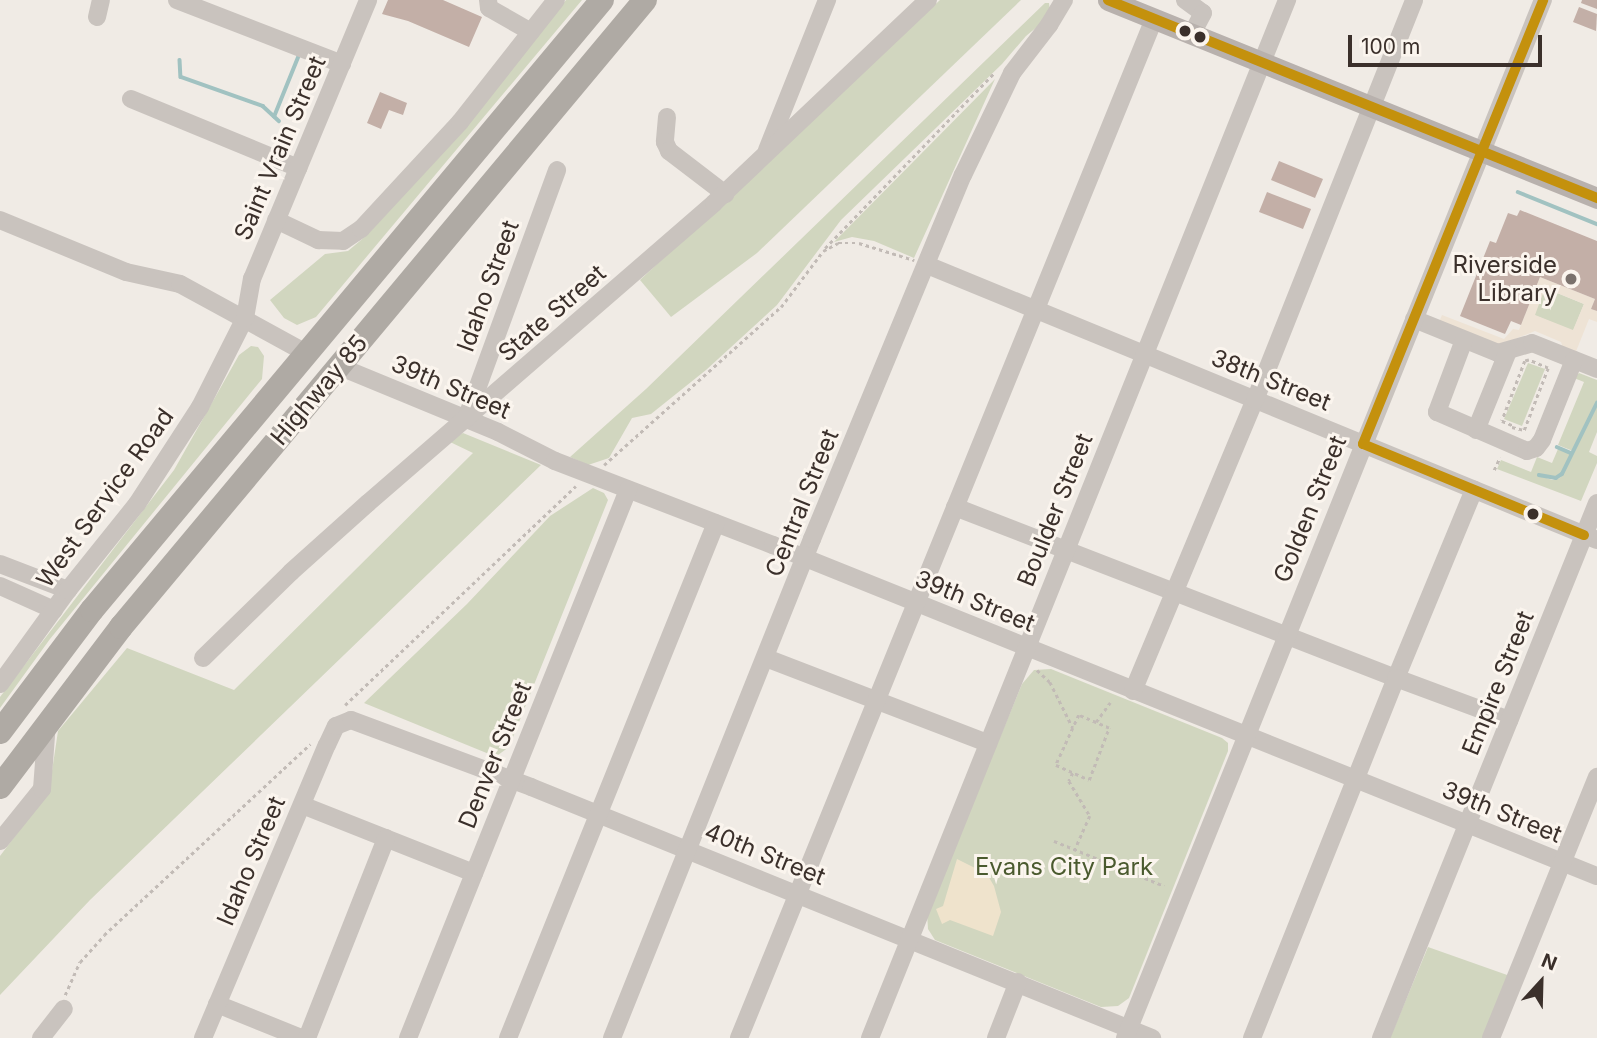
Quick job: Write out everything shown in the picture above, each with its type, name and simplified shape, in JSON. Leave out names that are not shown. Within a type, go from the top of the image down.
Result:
[{"type":"highway","name":"Highway 85","points":[[0,732],[92,610],[602,0]]},
{"type":"highway","name":"Highway 85","points":[[0,787],[121,627],[645,0]]},
{"type":"main road","points":[[1116,1],[1154,19],[1482,151],[1595,192]]},
{"type":"street","points":[[177,0],[342,64]]},
{"type":"street","name":"Saint Vrain Street","points":[[241,326],[251,279],[368,0]]},
{"type":"street","points":[[488,0],[489,8],[531,32]]},
{"type":"street","points":[[765,157],[827,0]]},
{"type":"street","name":"State Street","points":[[203,658],[290,572],[725,194],[928,0]]},
{"type":"street","name":"Central Street","points":[[612,1038],[804,559],[963,175],[1012,73],[1049,25],[1064,0]]},
{"type":"street","points":[[1185,0],[1203,13],[1192,34]]},
{"type":"street","name":"Boulder Street","points":[[870,1038],[1287,0]]},
{"type":"street","points":[[1133,691],[1255,400],[1414,0]]},
{"type":"street","name":"Golden Street","points":[[1127,1033],[1543,0]]},
{"type":"street","points":[[276,220],[318,240],[343,241],[361,229],[460,122],[554,1]]},
{"type":"street","points":[[739,1038],[1154,19]]},
{"type":"street","points":[[131,99],[298,168]]},
{"type":"street","points":[[667,117],[665,142],[669,151],[725,194]]},
{"type":"street","name":"Idaho Street","points":[[466,419],[556,170]]},
{"type":"street","points":[[0,220],[126,272],[180,284],[241,326],[308,354]]},
{"type":"street","name":"38th Street","points":[[927,265],[1591,538]]},
{"type":"street","points":[[1414,319],[1498,353],[1532,343],[1596,366]]},
{"type":"street","name":"West Service Road","points":[[0,684],[68,590],[164,466],[200,407],[241,326]]},
{"type":"street","points":[[1464,340],[1437,412],[1527,451],[1536,448],[1574,360]]},
{"type":"street","points":[[1475,429],[1508,351]]},
{"type":"street","name":"39th Street","points":[[338,366],[628,490],[1597,876]]},
{"type":"street","name":"Denver Street","points":[[408,1038],[628,490]]},
{"type":"street","points":[[1252,1038],[1474,490]]},
{"type":"street","name":"Empire Street","points":[[1381,1038],[1509,720],[1591,538],[1597,503]]},
{"type":"street","points":[[955,507],[1509,720]]},
{"type":"street","points":[[508,1038],[716,523]]},
{"type":"street","points":[[0,564],[68,590]]},
{"type":"street","points":[[0,586],[54,610]]},
{"type":"street","points":[[766,658],[854,694],[876,698],[988,743]]},
{"type":"street","name":"Idaho Street","points":[[203,1038],[336,726],[342,721],[358,721]]},
{"type":"street","name":"40th Street","points":[[358,721],[512,779],[1018,982],[1127,1033],[1152,1038]]},
{"type":"street","points":[[0,841],[42,789],[47,723]]},
{"type":"street","points":[[1491,1038],[1597,777]]},
{"type":"street","points":[[302,805],[474,873]]},
{"type":"street","points":[[307,1038],[386,838]]},
{"type":"street","points":[[996,1038],[1018,982]]},
{"type":"street","points":[[217,1004],[301,1038]]},
{"type":"street","points":[[41,1038],[64,1009]]},
{"type":"path","points":[[342,709],[574,488],[624,451],[781,307],[838,231],[991,75],[997,71],[1012,73]]},
{"type":"path","points":[[822,251],[838,243],[859,243],[927,265]]},
{"type":"path","points":[[1529,360],[1548,368],[1524,430],[1512,425],[1502,421],[1525,361],[1529,360]]},
{"type":"path","points":[[1509,433],[1512,425]]},
{"type":"path","points":[[1494,470],[1499,457]]},
{"type":"path","points":[[1037,670],[1050,682],[1073,728]]},
{"type":"path","points":[[1096,722],[1110,703]]},
{"type":"path","points":[[1079,715],[1096,722],[1109,728],[1089,780],[1056,765],[1079,715]]},
{"type":"path","points":[[64,1009],[66,987],[80,962],[104,935],[312,742]]},
{"type":"path","points":[[1073,773],[1069,781],[1090,816],[1074,850]]},
{"type":"path","points":[[1054,841],[1164,886]]},
{"type":"green space","points":[[566,0],[582,0],[316,317],[297,325],[284,318],[270,300],[325,254],[348,251],[367,235],[444,150]]},
{"type":"green space","points":[[940,0],[1021,0],[757,253],[671,317],[640,280]]},
{"type":"green space","points":[[1045,3],[1049,3],[1050,12],[1043,22],[841,220],[777,305],[706,370],[651,414],[632,418],[609,458],[588,465],[570,457],[646,389]]},
{"type":"green space","points":[[995,79],[914,258],[874,241],[852,237],[834,242]]},
{"type":"green space","points":[[1545,288],[1584,304],[1573,331],[1534,315]]},
{"type":"green space","points":[[251,346],[258,347],[264,356],[262,379],[50,639],[0,708],[0,697],[174,470],[239,355]]},
{"type":"green space","points":[[1528,363],[1545,369],[1522,426],[1504,419]]},
{"type":"green space","points":[[1579,373],[1597,380],[1597,401],[1573,451],[1558,445],[1584,382],[1574,378]]},
{"type":"green space","points":[[1597,406],[1597,432],[1589,452],[1597,456],[1597,463],[1581,501],[1497,469],[1501,460],[1531,472],[1537,457],[1552,463],[1558,449],[1571,454],[1562,473],[1555,477],[1538,475],[1552,480],[1560,478]]},
{"type":"green space","points":[[463,433],[541,465],[90,900],[0,995],[0,856],[49,791],[58,731],[127,648],[234,690],[473,453],[448,441]]},
{"type":"green space","points":[[593,488],[604,493],[608,500],[509,747],[498,755],[489,754],[364,703],[467,604],[550,516]]},
{"type":"green space","name":"Evans City Park","points":[[1051,669],[1222,738],[1228,743],[1228,751],[1129,998],[1118,1006],[1101,1007],[935,940],[928,929],[927,913],[1022,684],[1034,670]]},
{"type":"green space","points":[[1428,947],[1510,976],[1486,1038],[1390,1038]]},
{"type":"sand","points":[[957,859],[987,874],[994,886],[1001,912],[993,936],[950,920],[942,924],[936,909],[943,906]]},
{"type":"shaded area","points":[[1540,277],[1595,299],[1591,309],[1597,311],[1597,322],[1589,319],[1575,354],[1563,348],[1561,342],[1535,331],[1500,345],[1439,322],[1442,315],[1504,339],[1513,329],[1519,330]],"holes":[[[1545,288],[1584,304],[1573,330],[1535,315]]]},
{"type":"building","points":[[388,0],[443,0],[482,17],[469,47],[408,21],[382,14]]},
{"type":"building","points":[[1582,0],[1597,0],[1597,9],[1581,3]]},
{"type":"building","points":[[1579,7],[1597,14],[1596,31],[1573,22]]},
{"type":"building","points":[[380,92],[407,103],[403,115],[389,110],[381,129],[367,123]]},
{"type":"building","points":[[1279,161],[1323,179],[1315,198],[1271,180]]},
{"type":"building","points":[[1267,192],[1311,209],[1303,229],[1259,212]]},
{"type":"building","points":[[1520,210],[1597,241],[1597,311],[1591,309],[1595,299],[1540,277],[1521,325],[1511,321],[1505,334],[1460,316],[1490,241],[1496,243],[1508,213],[1517,216]]},
{"type":"waterway","points":[[274,117],[299,55]]},
{"type":"waterway","points":[[180,60],[181,77],[263,106],[279,121]]},
{"type":"waterway","points":[[1518,192],[1597,224]]},
{"type":"waterway","points":[[1539,475],[1556,478],[1562,474],[1597,403]]},
{"type":"waterway","points":[[1557,447],[1571,453]]},
{"type":"transit line","points":[[1108,0],[1597,198]]},
{"type":"transit line","points":[[1363,444],[1543,0]]},
{"type":"transit line","points":[[1363,444],[1584,535]]},
{"type":"place","name":"Riverside Library","points":[[1571,279]]}]
